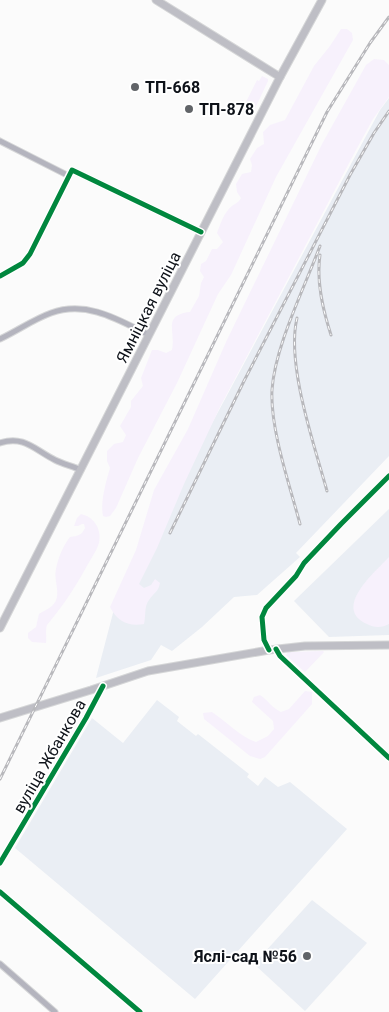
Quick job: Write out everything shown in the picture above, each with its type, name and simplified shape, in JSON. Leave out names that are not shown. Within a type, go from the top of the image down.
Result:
[{"type":"main road","points":[[156,0],[280,77]]},
{"type":"main road","name":"Ямніцкая вуліца","points":[[0,628],[280,77],[322,0]]},
{"type":"main road","points":[[0,718],[148,670],[306,646],[389,645]]},
{"type":"street","points":[[0,141],[201,232]]},
{"type":"street","points":[[0,276],[23,263],[30,254],[70,173]]},
{"type":"street","points":[[0,339],[50,313],[80,308],[109,315],[149,335]]},
{"type":"street","points":[[0,443],[12,441],[26,442],[56,461],[81,470]]},
{"type":"street","points":[[389,476],[340,524],[304,563],[296,576],[266,608],[262,617],[264,640],[272,650],[389,758]]},
{"type":"street","name":"вуліца Жбанкова","points":[[0,863],[103,686]]},
{"type":"street","points":[[0,892],[140,1012]]},
{"type":"street","points":[[0,964],[55,1012]]},
{"type":"shaded area","points":[[341,29],[347,29],[352,33],[353,40],[276,177],[231,275],[218,294],[177,383],[138,458],[116,508],[110,516],[103,516],[103,498],[110,468],[107,461],[107,451],[114,444],[123,442],[126,435],[120,426],[131,407],[131,401],[143,386],[141,378],[152,350],[166,353],[172,350],[173,320],[181,314],[190,312],[199,296],[204,277],[200,271],[201,264],[206,261],[212,249],[217,249],[223,242],[217,233],[227,212],[241,198],[237,192],[236,184],[242,174],[251,172],[252,165],[250,159],[257,148],[264,144],[263,132],[270,125],[285,120],[314,66]]},
{"type":"shaded area","points":[[374,59],[384,60],[389,65],[389,97],[373,119],[356,150],[220,407],[184,484],[157,548],[139,584],[144,588],[151,585],[155,579],[160,583],[157,591],[147,602],[144,624],[128,624],[116,616],[110,607],[136,550],[154,490],[188,429],[226,342],[322,144],[366,65]]},
{"type":"shaded area","points":[[262,76],[268,79],[268,81],[253,113],[247,114],[241,109],[242,100],[246,102],[257,80],[259,81]]},
{"type":"shaded area","points":[[389,98],[389,456],[296,553],[300,557],[257,595],[234,597],[202,627],[172,651],[161,645],[151,660],[96,678],[113,613],[166,509],[380,110]]},
{"type":"shaded area","points":[[389,509],[389,635],[329,637],[294,601]]},
{"type":"shaded area","points":[[81,514],[90,518],[96,524],[100,538],[98,546],[74,588],[47,625],[46,643],[32,642],[28,638],[28,633],[36,627],[39,614],[52,606],[57,598],[55,574],[61,552],[70,537],[79,535],[85,528],[84,524],[74,526]]},
{"type":"shaded area","points":[[389,557],[389,624],[375,627],[357,617],[354,609],[355,600],[367,581]]},
{"type":"shaded area","points":[[323,651],[305,672],[286,655],[288,652]]},
{"type":"shaded area","points":[[305,691],[312,692],[312,704],[265,757],[260,759],[250,756],[204,719],[203,713],[212,712],[239,733],[256,742],[268,736],[274,729],[273,721],[252,702],[254,697],[260,695],[281,712],[289,709]]},
{"type":"shaded area","points":[[157,700],[179,717],[177,721],[196,736],[198,734],[249,774],[247,777],[258,786],[265,777],[278,787],[290,782],[347,829],[195,999],[15,848],[92,718],[123,743]]},
{"type":"shaded area","name":"Яслі-сад №56","points":[[312,900],[367,943],[305,1011],[254,964]]},
{"type":"railway","points":[[0,779],[327,112],[370,43],[389,17]]},
{"type":"railway","points":[[170,533],[244,381],[350,175],[389,111]]},
{"type":"railway","points":[[300,524],[277,440],[272,390],[274,373],[284,336],[320,246]]},
{"type":"railway","points":[[320,255],[321,296],[331,335]]},
{"type":"railway","points":[[297,318],[295,358],[298,381],[327,491]]},
{"type":"cycle path","points":[[0,276],[23,263],[30,254],[72,170],[201,232]]},
{"type":"cycle path","points":[[269,650],[264,640],[262,617],[266,608],[296,576],[304,563],[389,476]]},
{"type":"cycle path","points":[[276,649],[280,656],[389,758]]},
{"type":"cycle path","points":[[0,863],[103,686]]},
{"type":"cycle path","points":[[0,892],[140,1012]]},
{"type":"place","name":"ТП-668","points":[[135,87]]},
{"type":"place","name":"ТП-878","points":[[189,109]]},
{"type":"place","name":"Яслі-сад №56","points":[[307,956]]}]
